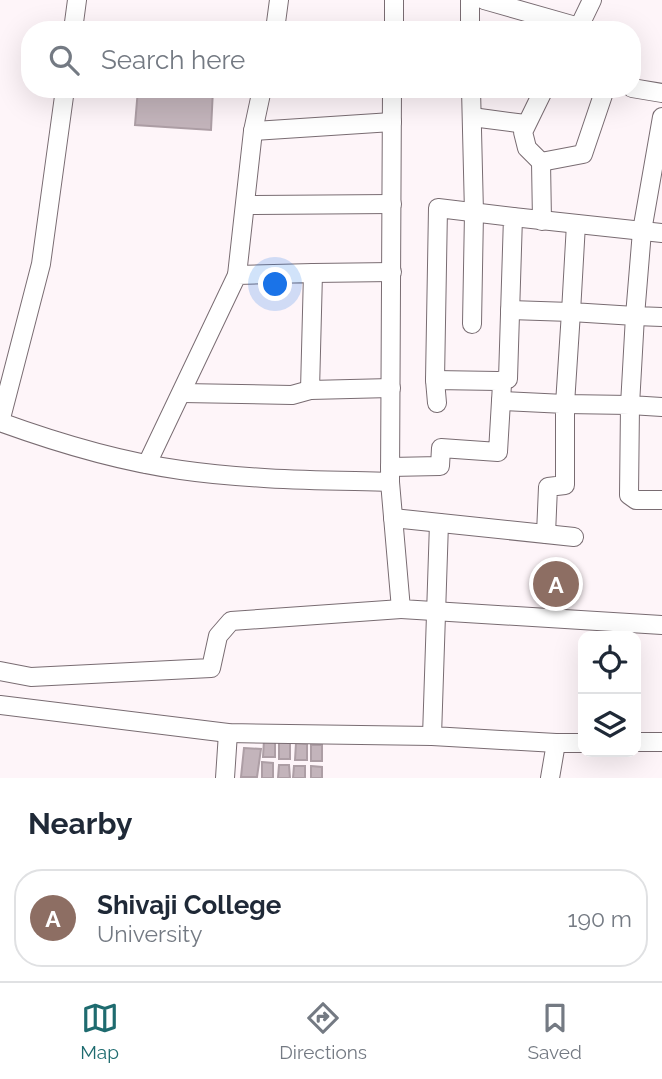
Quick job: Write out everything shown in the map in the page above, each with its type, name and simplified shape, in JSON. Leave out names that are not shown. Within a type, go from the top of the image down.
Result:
[{"type":"street","points":[[74,21],[77,0]]},
{"type":"street","points":[[276,21],[279,0]]},
{"type":"street","points":[[394,0],[394,21]]},
{"type":"street","points":[[470,0],[470,21]]},
{"type":"street","points":[[484,0],[554,21]]},
{"type":"street","points":[[582,21],[592,0]]},
{"type":"street","points":[[641,90],[662,93]]},
{"type":"street","points":[[64,98],[41,264],[0,422],[147,464],[293,479],[390,474],[440,466],[441,448],[498,452],[502,384],[498,380]]},
{"type":"street","points":[[147,464],[237,275],[253,131],[260,98]]},
{"type":"street","points":[[392,98],[390,474],[401,609]]},
{"type":"street","points":[[471,98],[474,213],[472,324]]},
{"type":"street","points":[[539,98],[523,132],[527,148],[541,162],[542,220]]},
{"type":"street","points":[[541,162],[583,154],[602,98]]},
{"type":"street","points":[[472,117],[525,124]]},
{"type":"street","points":[[662,117],[642,230],[630,405],[629,495],[636,500],[662,500]]},
{"type":"street","points":[[253,131],[392,122]]},
{"type":"street","points":[[246,205],[392,204]]},
{"type":"street","points":[[437,403],[435,380],[438,208],[662,233]]},
{"type":"street","points":[[435,380],[508,379],[513,217]]},
{"type":"street","points":[[546,534],[548,487],[565,485],[565,404],[576,224]]},
{"type":"street","points":[[237,275],[392,272]]},
{"type":"street","points":[[310,390],[313,273]]},
{"type":"street","points":[[510,310],[662,317]]},
{"type":"street","points":[[182,393],[292,395],[310,390],[391,388]]},
{"type":"street","points":[[501,401],[662,407]]},
{"type":"street","points":[[394,518],[574,537]]},
{"type":"street","points":[[432,736],[439,523]]},
{"type":"street","points":[[0,671],[31,677],[211,668],[219,636],[230,621],[401,609],[662,625]]},
{"type":"street","points":[[0,705],[229,733],[432,736],[578,743]]},
{"type":"street","points":[[225,778],[229,733]]},
{"type":"street","points":[[641,742],[662,742]]},
{"type":"street","points":[[550,778],[556,743]]},
{"type":"building","points":[[137,98],[213,98],[211,130],[135,125]]},
{"type":"building","points":[[264,740],[275,741],[275,757],[263,757]]},
{"type":"building","points":[[279,742],[290,742],[290,759],[279,759]]},
{"type":"building","points":[[296,743],[307,744],[307,760],[295,760]]},
{"type":"building","points":[[311,745],[322,745],[322,761],[311,761]]},
{"type":"building","points":[[244,748],[261,749],[257,777],[241,777]]},
{"type":"building","points":[[262,762],[273,763],[273,778],[262,778]]},
{"type":"building","points":[[279,765],[289,765],[290,778],[278,778]]},
{"type":"building","points":[[294,766],[305,766],[305,778],[293,778]]},
{"type":"building","points":[[311,766],[322,767],[322,778],[311,778]]},
{"type":"place","name":"Shivaji College","points":[[556,584]]}]
